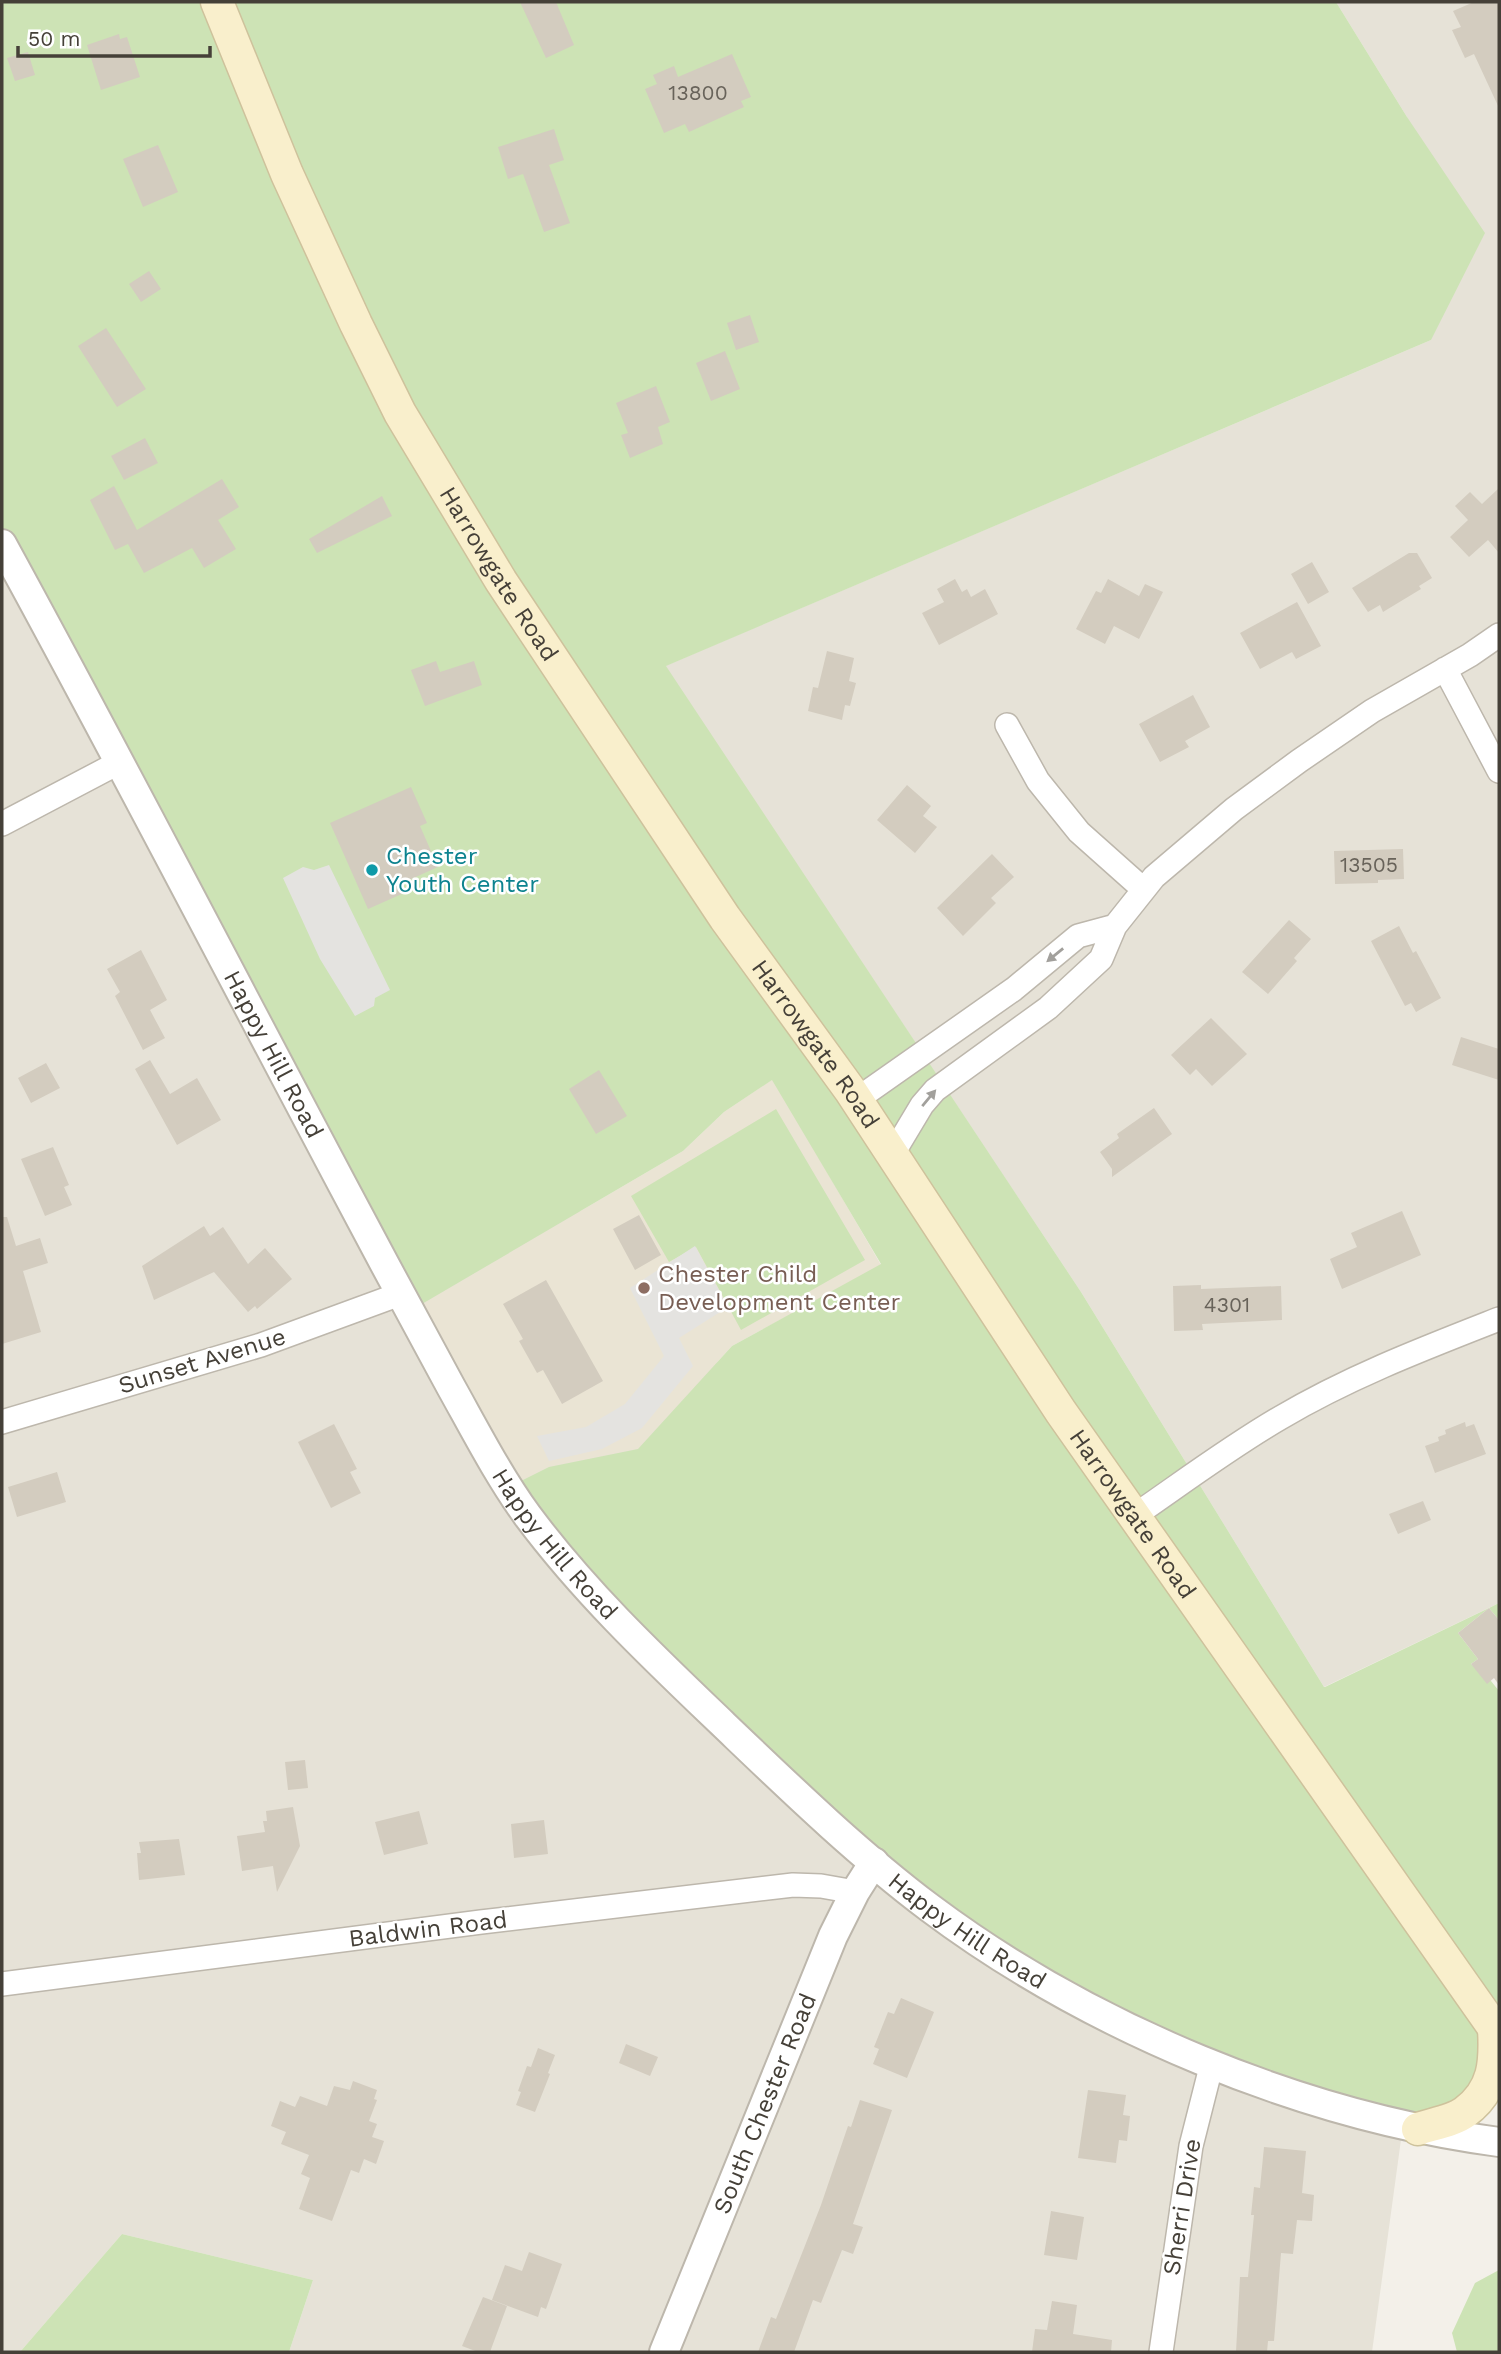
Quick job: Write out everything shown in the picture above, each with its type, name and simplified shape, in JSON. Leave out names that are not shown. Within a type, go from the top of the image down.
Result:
[{"type":"main road","name":"Harrowgate Road","points":[[218,2],[287,174],[356,324],[400,413],[501,581],[725,918],[856,1100],[1054,1401],[1497,2031]]},
{"type":"main road","points":[[1418,2129],[1464,2114],[1484,2094],[1496,2064],[1497,2031]]},
{"type":"street","name":"Happy Hill Road","points":[[2,544],[492,1462],[524,1511],[578,1580],[628,1633],[768,1768],[930,1908],[1003,1957],[1078,2001],[1156,2040],[1295,2095],[1372,2119],[1499,2142]]},
{"type":"street","points":[[892,1155],[922,1105],[935,1090],[1048,1007],[1101,960],[1115,926],[1154,877],[1234,809],[1298,761],[1382,705],[1499,635]]},
{"type":"street","points":[[1445,668],[1499,771]]},
{"type":"street","points":[[1007,725],[1038,781],[1079,832],[1143,889]]},
{"type":"street","points":[[2,824],[118,762]]},
{"type":"street","points":[[856,1100],[1014,989],[1078,936],[1115,926]]},
{"type":"street","name":"Sunset Avenue","points":[[2,1422],[261,1345],[400,1294]]},
{"type":"street","points":[[1134,1516],[1279,1418],[1308,1402],[1385,1364],[1499,1319]]},
{"type":"street","name":"South Chester Road","points":[[664,2352],[833,1936],[874,1861]]},
{"type":"street","name":"Baldwin Road","points":[[2,1983],[793,1885],[821,1886],[855,1892]]},
{"type":"street","name":"Sherri Drive","points":[[1161,2352],[1191,2146],[1212,2063]]},
{"type":"shaded area","points":[[1336,2],[1499,2],[1499,1603],[1324,1687],[1081,1292],[665,666],[1431,340],[1407,117]]},
{"type":"shaded area","points":[[2,570],[1403,2125],[1372,2352],[289,2352],[313,2280],[122,2234],[20,2352],[2,2352]]},
{"type":"shaded area","points":[[329,865],[390,990],[375,998],[374,1006],[355,1016],[320,959],[283,878],[303,867],[314,870]]},
{"type":"shaded area","name":"Chester Child Development Center","points":[[773,1079],[881,1265],[732,1346],[638,1449],[549,1467],[509,1487],[410,1311],[683,1151],[724,1112]]},
{"type":"shaded area","points":[[695,1246],[728,1307],[679,1338],[693,1366],[642,1428],[602,1449],[549,1461],[537,1436],[586,1427],[625,1404],[664,1356],[630,1288]]},
{"type":"green space","points":[[2,2],[1336,2],[1407,117],[1485,233],[1431,340],[666,666],[1081,1292],[1324,1687],[1489,1608],[1458,1633],[1478,1659],[1471,1664],[1499,1691],[1499,2035],[1484,2094],[1418,2129],[1295,2095],[1003,1957],[768,1767],[509,1487],[549,1467],[638,1449],[732,1346],[881,1264],[772,1080],[724,1112],[683,1151],[410,1311],[2,550]]},
{"type":"green space","points":[[776,1109],[865,1260],[741,1330],[696,1247],[669,1262],[631,1196]]},
{"type":"green space","points":[[1499,1603],[1499,1620],[1489,1608]]},
{"type":"green space","points":[[122,2234],[313,2280],[289,2352],[20,2352]]},
{"type":"green space","points":[[1499,2270],[1499,2352],[1457,2352],[1452,2333],[1475,2283]]},
{"type":"building","points":[[520,2],[556,2],[574,45],[546,58]]},
{"type":"building","points":[[1474,2],[1499,2],[1499,108],[1474,54],[1465,58],[1452,30],[1461,27],[1453,11]]},
{"type":"building","points":[[119,34],[120,39],[127,37],[140,77],[101,90],[87,45]]},
{"type":"building","points":[[28,52],[35,75],[15,81],[7,58]]},
{"type":"building","points":[[732,54],[751,97],[741,101],[744,107],[689,132],[685,124],[664,133],[645,89],[657,84],[653,75],[674,66],[678,77]]},
{"type":"building","points":[[554,129],[564,160],[549,165],[570,223],[544,232],[523,174],[508,179],[498,147]]},
{"type":"building","points":[[158,145],[178,192],[143,207],[123,159]]},
{"type":"building","points":[[149,271],[161,289],[141,302],[129,284]]},
{"type":"building","points":[[750,315],[759,342],[736,350],[727,323]]},
{"type":"building","points":[[106,328],[146,389],[117,407],[78,346]]},
{"type":"building","points":[[725,351],[740,389],[711,401],[696,363]]},
{"type":"building","points":[[656,386],[670,422],[658,427],[663,444],[630,458],[621,435],[628,433],[616,403]]},
{"type":"building","points":[[145,438],[158,463],[124,480],[111,456]]},
{"type":"building","points":[[222,479],[239,507],[218,520],[236,549],[204,568],[192,548],[144,573],[128,544],[115,550],[90,500],[114,486],[137,530]]},
{"type":"building","points":[[1499,488],[1499,553],[1488,540],[1469,557],[1450,537],[1468,520],[1455,506],[1470,492],[1482,504]]},
{"type":"building","points":[[382,496],[392,516],[317,553],[309,539]]},
{"type":"building","points":[[1409,553],[1417,553],[1432,578],[1419,586],[1421,589],[1383,612],[1380,605],[1368,612],[1352,588]]},
{"type":"building","points":[[1312,562],[1329,592],[1308,604],[1291,574]]},
{"type":"building","points":[[955,579],[962,592],[967,589],[971,597],[985,589],[998,614],[939,645],[922,613],[944,602],[937,589]]},
{"type":"building","points":[[1108,579],[1139,596],[1145,584],[1163,592],[1139,639],[1114,626],[1105,644],[1076,629],[1096,591],[1101,593]]},
{"type":"building","points":[[1297,602],[1321,646],[1296,659],[1292,652],[1260,669],[1240,633]]},
{"type":"building","points":[[827,651],[854,658],[849,681],[856,683],[850,706],[845,705],[842,720],[808,711],[813,687],[818,688]]},
{"type":"building","points":[[436,661],[440,672],[474,661],[482,685],[425,706],[411,670]]},
{"type":"building","points":[[1193,695],[1210,727],[1185,741],[1189,747],[1160,762],[1139,724]]},
{"type":"building","points":[[907,785],[931,806],[923,816],[937,827],[915,853],[877,820]]},
{"type":"building","name":"Chester Youth Center","points":[[411,787],[427,823],[420,826],[438,867],[400,884],[404,893],[368,909],[330,823]]},
{"type":"building","points":[[1403,849],[1404,879],[1378,880],[1378,883],[1335,884],[1334,851]]},
{"type":"building","points":[[992,854],[1014,877],[991,898],[996,903],[963,936],[937,908]]},
{"type":"building","points":[[1289,920],[1311,939],[1294,958],[1297,961],[1268,994],[1242,972]]},
{"type":"building","points":[[1399,926],[1441,998],[1416,1012],[1411,1003],[1405,1006],[1371,941]]},
{"type":"building","points":[[141,950],[167,1000],[150,1010],[165,1038],[143,1050],[115,996],[120,992],[107,969]]},
{"type":"building","points":[[1211,1018],[1247,1054],[1212,1086],[1196,1069],[1190,1075],[1171,1055]]},
{"type":"building","points":[[1461,1037],[1499,1049],[1499,1080],[1452,1065]]},
{"type":"building","points":[[150,1060],[170,1094],[197,1078],[221,1120],[177,1145],[135,1069]]},
{"type":"building","points":[[46,1063],[60,1088],[31,1103],[18,1078]]},
{"type":"building","points":[[599,1070],[627,1116],[596,1134],[569,1089]]},
{"type":"building","points":[[1154,1108],[1172,1134],[1112,1177],[1112,1169],[1100,1152],[1119,1138],[1117,1134]]},
{"type":"building","points":[[53,1147],[69,1185],[64,1187],[72,1205],[45,1216],[21,1159]]},
{"type":"building","points":[[1402,1211],[1421,1255],[1342,1289],[1330,1259],[1357,1247],[1351,1233]]},
{"type":"building","points":[[639,1215],[661,1255],[635,1270],[613,1229]]},
{"type":"building","points":[[2,1217],[7,1217],[16,1246],[40,1238],[48,1263],[23,1271],[41,1332],[2,1344]]},
{"type":"building","points":[[204,1226],[210,1236],[223,1227],[248,1264],[265,1248],[292,1279],[257,1309],[255,1306],[248,1312],[214,1272],[154,1300],[142,1266]]},
{"type":"building","points":[[546,1280],[603,1381],[562,1404],[543,1370],[537,1373],[519,1341],[523,1339],[503,1304]]},
{"type":"building","points":[[1201,1285],[1201,1289],[1281,1286],[1282,1320],[1202,1324],[1203,1330],[1174,1331],[1173,1286]]},
{"type":"building","points":[[1465,1422],[1466,1427],[1474,1424],[1486,1454],[1435,1473],[1425,1446],[1439,1441],[1438,1437],[1446,1434],[1445,1430]]},
{"type":"building","points":[[334,1424],[357,1469],[350,1472],[361,1493],[331,1508],[298,1442]]},
{"type":"building","points":[[57,1472],[66,1502],[17,1517],[8,1487]]},
{"type":"building","points":[[1423,1501],[1431,1520],[1398,1534],[1389,1514]]},
{"type":"building","points":[[1489,1608],[1499,1620],[1499,1685],[1494,1678],[1487,1684],[1471,1664],[1478,1659],[1458,1633]]},
{"type":"building","points":[[305,1760],[308,1788],[288,1790],[285,1762]]},
{"type":"building","points":[[293,1807],[300,1846],[277,1892],[273,1866],[242,1871],[237,1836],[265,1832],[263,1821],[267,1821],[266,1811]]},
{"type":"building","points":[[419,1811],[428,1844],[384,1855],[375,1822]]},
{"type":"building","points":[[544,1820],[548,1854],[514,1858],[511,1824]]},
{"type":"building","points":[[179,1839],[185,1875],[139,1880],[139,1842]]},
{"type":"building","points":[[901,1998],[934,2012],[907,2078],[873,2064],[879,2049],[874,2047],[888,2012],[894,2014]]},
{"type":"building","points":[[626,2044],[658,2057],[650,2076],[619,2063]]},
{"type":"building","points":[[538,2048],[555,2055],[535,2112],[516,2105],[527,2066],[531,2067]]},
{"type":"building","points":[[353,2081],[377,2090],[374,2099],[377,2100],[369,2121],[377,2124],[372,2137],[384,2141],[376,2164],[364,2159],[359,2173],[351,2170],[332,2221],[299,2209],[310,2178],[301,2174],[309,2155],[281,2144],[286,2132],[271,2126],[280,2101],[295,2107],[300,2096],[327,2106],[334,2086],[350,2090]]},
{"type":"building","points":[[1088,2090],[1126,2095],[1123,2115],[1130,2116],[1127,2141],[1119,2140],[1116,2163],[1078,2158]]},
{"type":"building","points":[[860,2100],[892,2110],[853,2224],[863,2227],[853,2254],[842,2250],[821,2303],[813,2300],[794,2352],[758,2352],[771,2317],[776,2319]]},
{"type":"building","points":[[1264,2147],[1306,2151],[1302,2193],[1314,2195],[1312,2221],[1297,2220],[1293,2254],[1281,2253],[1274,2341],[1268,2341],[1267,2352],[1236,2352],[1240,2277],[1248,2277],[1254,2187],[1260,2188]]},
{"type":"building","points":[[1051,2211],[1084,2217],[1077,2260],[1044,2255]]},
{"type":"building","points":[[529,2252],[562,2264],[546,2309],[541,2307],[538,2317],[492,2300],[505,2265],[522,2271]]},
{"type":"building","points":[[483,2297],[507,2306],[490,2352],[478,2352],[462,2346]]},
{"type":"building","points":[[1052,2301],[1077,2305],[1073,2334],[1112,2340],[1111,2352],[1032,2352],[1035,2329],[1047,2330]]},
{"type":"place","name":"Chester Youth Center","points":[[372,870]]},
{"type":"place","name":"Chester Child Development Center","points":[[644,1288]]}]
